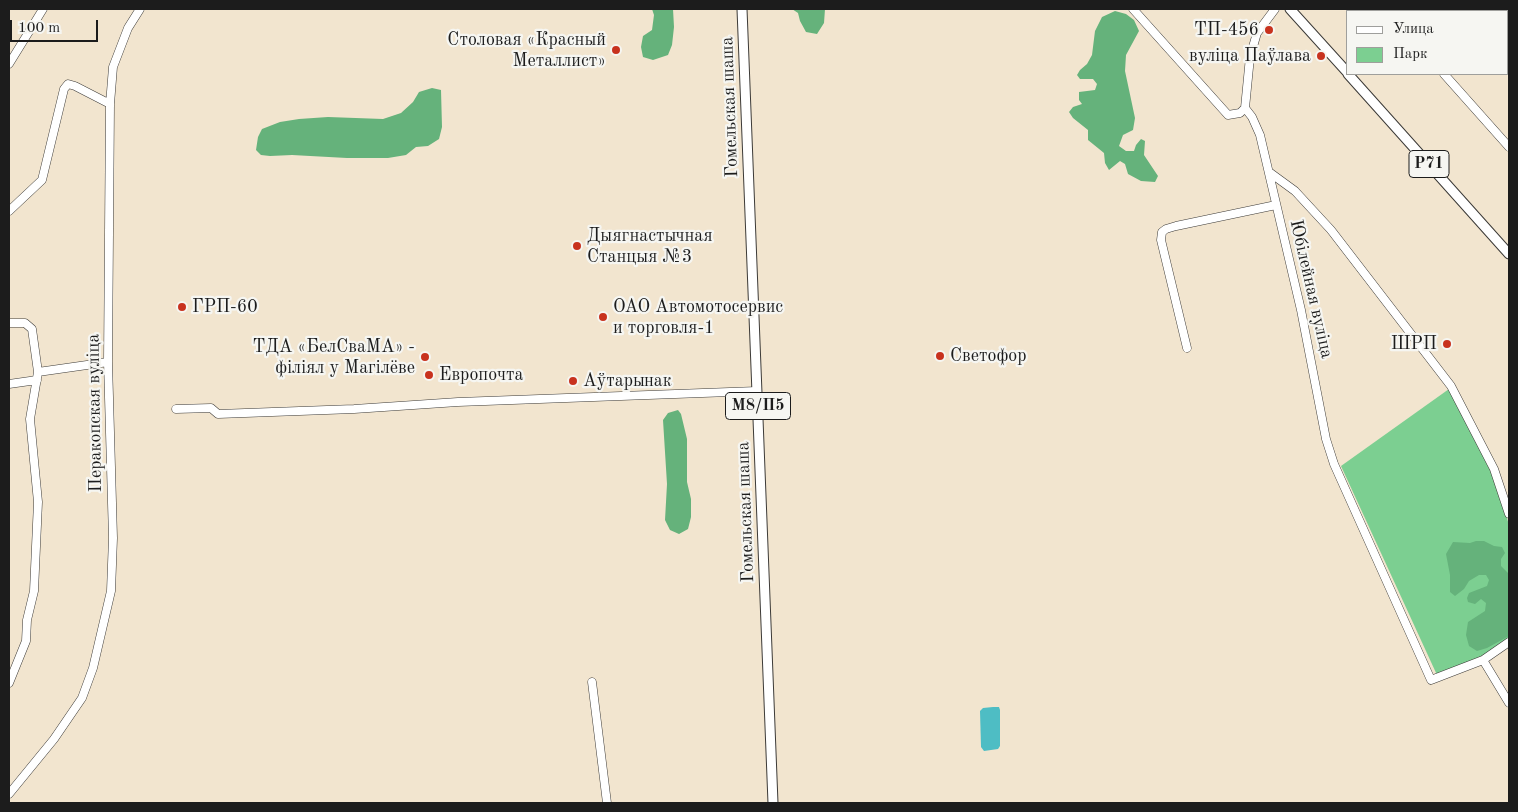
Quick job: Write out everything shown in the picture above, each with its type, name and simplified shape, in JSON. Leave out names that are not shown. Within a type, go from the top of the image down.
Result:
[{"type":"main road","name":"Гомельская шаша","points":[[742,9],[773,803]]},
{"type":"main road","name":"Р71","points":[[1290,9],[1346,72]]},
{"type":"main road","name":"Р71","points":[[1349,75],[1509,254]]},
{"type":"street","points":[[9,64],[43,9]]},
{"type":"street","name":"Перакопская вуліца","points":[[9,794],[54,740],[82,698],[93,668],[111,591],[113,538],[108,362],[110,104],[113,67],[128,28],[140,9]]},
{"type":"street","points":[[1133,9],[1228,115],[1240,113],[1245,108],[1250,57],[1257,33],[1275,9]]},
{"type":"street","points":[[1445,75],[1509,147]]},
{"type":"street","points":[[9,211],[42,180],[64,90],[68,84],[110,104]]},
{"type":"street","name":"Юбілейная вуліца","points":[[1245,108],[1252,117],[1260,135],[1315,380],[1326,439],[1334,464],[1431,680],[1483,660]]},
{"type":"street","points":[[1268,172],[1295,191],[1331,230],[1451,386],[1494,469],[1509,514]]},
{"type":"street","points":[[1186,348],[1161,240],[1162,232],[1176,226],[1276,205]]},
{"type":"street","points":[[9,323],[25,323],[32,329],[37,376],[30,419],[38,502],[34,591],[27,620],[26,641],[9,683]]},
{"type":"street","points":[[9,384],[37,376],[108,362]]},
{"type":"street","points":[[176,409],[211,408],[218,414],[354,409],[458,402],[757,391]]},
{"type":"street","points":[[1509,642],[1483,660],[1509,703]]},
{"type":"street","points":[[592,682],[607,803]]},
{"type":"green space","points":[[652,9],[673,9],[674,27],[672,45],[668,55],[653,60],[643,57],[641,47],[643,36],[652,30],[654,15]]},
{"type":"green space","points":[[792,9],[825,9],[824,23],[817,34],[806,32],[798,13]]},
{"type":"green space","points":[[1115,11],[1126,14],[1134,20],[1139,31],[1126,55],[1125,71],[1135,118],[1133,130],[1123,135],[1119,146],[1126,151],[1134,151],[1141,139],[1145,141],[1144,155],[1158,176],[1155,182],[1141,181],[1128,174],[1125,164],[1120,161],[1109,170],[1105,163],[1104,153],[1088,140],[1088,130],[1073,118],[1069,112],[1073,107],[1082,104],[1079,100],[1079,92],[1095,90],[1097,84],[1093,79],[1080,79],[1077,75],[1092,55],[1095,31],[1102,17]]},
{"type":"green space","points":[[432,88],[441,90],[442,127],[439,139],[428,146],[416,147],[406,155],[388,158],[270,156],[261,155],[256,150],[258,137],[262,129],[280,122],[328,117],[383,119],[401,113],[413,102],[419,92]]},
{"type":"green space","points":[[1449,389],[1493,472],[1509,525],[1509,639],[1476,661],[1437,675],[1341,466]]},
{"type":"green space","points":[[678,410],[681,414],[687,439],[687,482],[691,499],[691,517],[688,529],[679,534],[670,530],[665,520],[667,484],[663,420],[668,413]]},
{"type":"green space","points":[[1484,541],[1494,546],[1502,547],[1505,553],[1501,559],[1501,566],[1509,574],[1509,636],[1487,648],[1477,651],[1469,646],[1466,635],[1468,622],[1485,611],[1486,603],[1481,599],[1475,604],[1468,602],[1467,598],[1469,593],[1487,586],[1489,580],[1486,575],[1479,575],[1469,581],[1464,589],[1455,596],[1450,592],[1450,575],[1446,554],[1453,542],[1470,543]]},
{"type":"water","points":[[999,707],[1000,746],[998,749],[984,751],[981,747],[980,711],[983,708]]},
{"type":"place","name":"ТП-456","points":[[1269,30]]},
{"type":"place","name":"Столовая «Красный Металлист»","points":[[616,50]]},
{"type":"place","name":"вуліца Паўлава","points":[[1321,56]]},
{"type":"place","name":"Дыягнастычная Станцыя №3","points":[[577,246]]},
{"type":"place","name":"ГРП-60","points":[[182,307]]},
{"type":"place","name":"ОАО Автомотосервис и торговля-1","points":[[603,317]]},
{"type":"place","name":"ШРП","points":[[1447,344]]},
{"type":"place","name":"Светофор","points":[[940,356]]},
{"type":"place","name":"ТДА «БелСваМА» - філіял у Магілёве","points":[[425,357]]},
{"type":"place","name":"Европочта","points":[[429,375]]},
{"type":"place","name":"Аўтарынак","points":[[573,381]]}]
